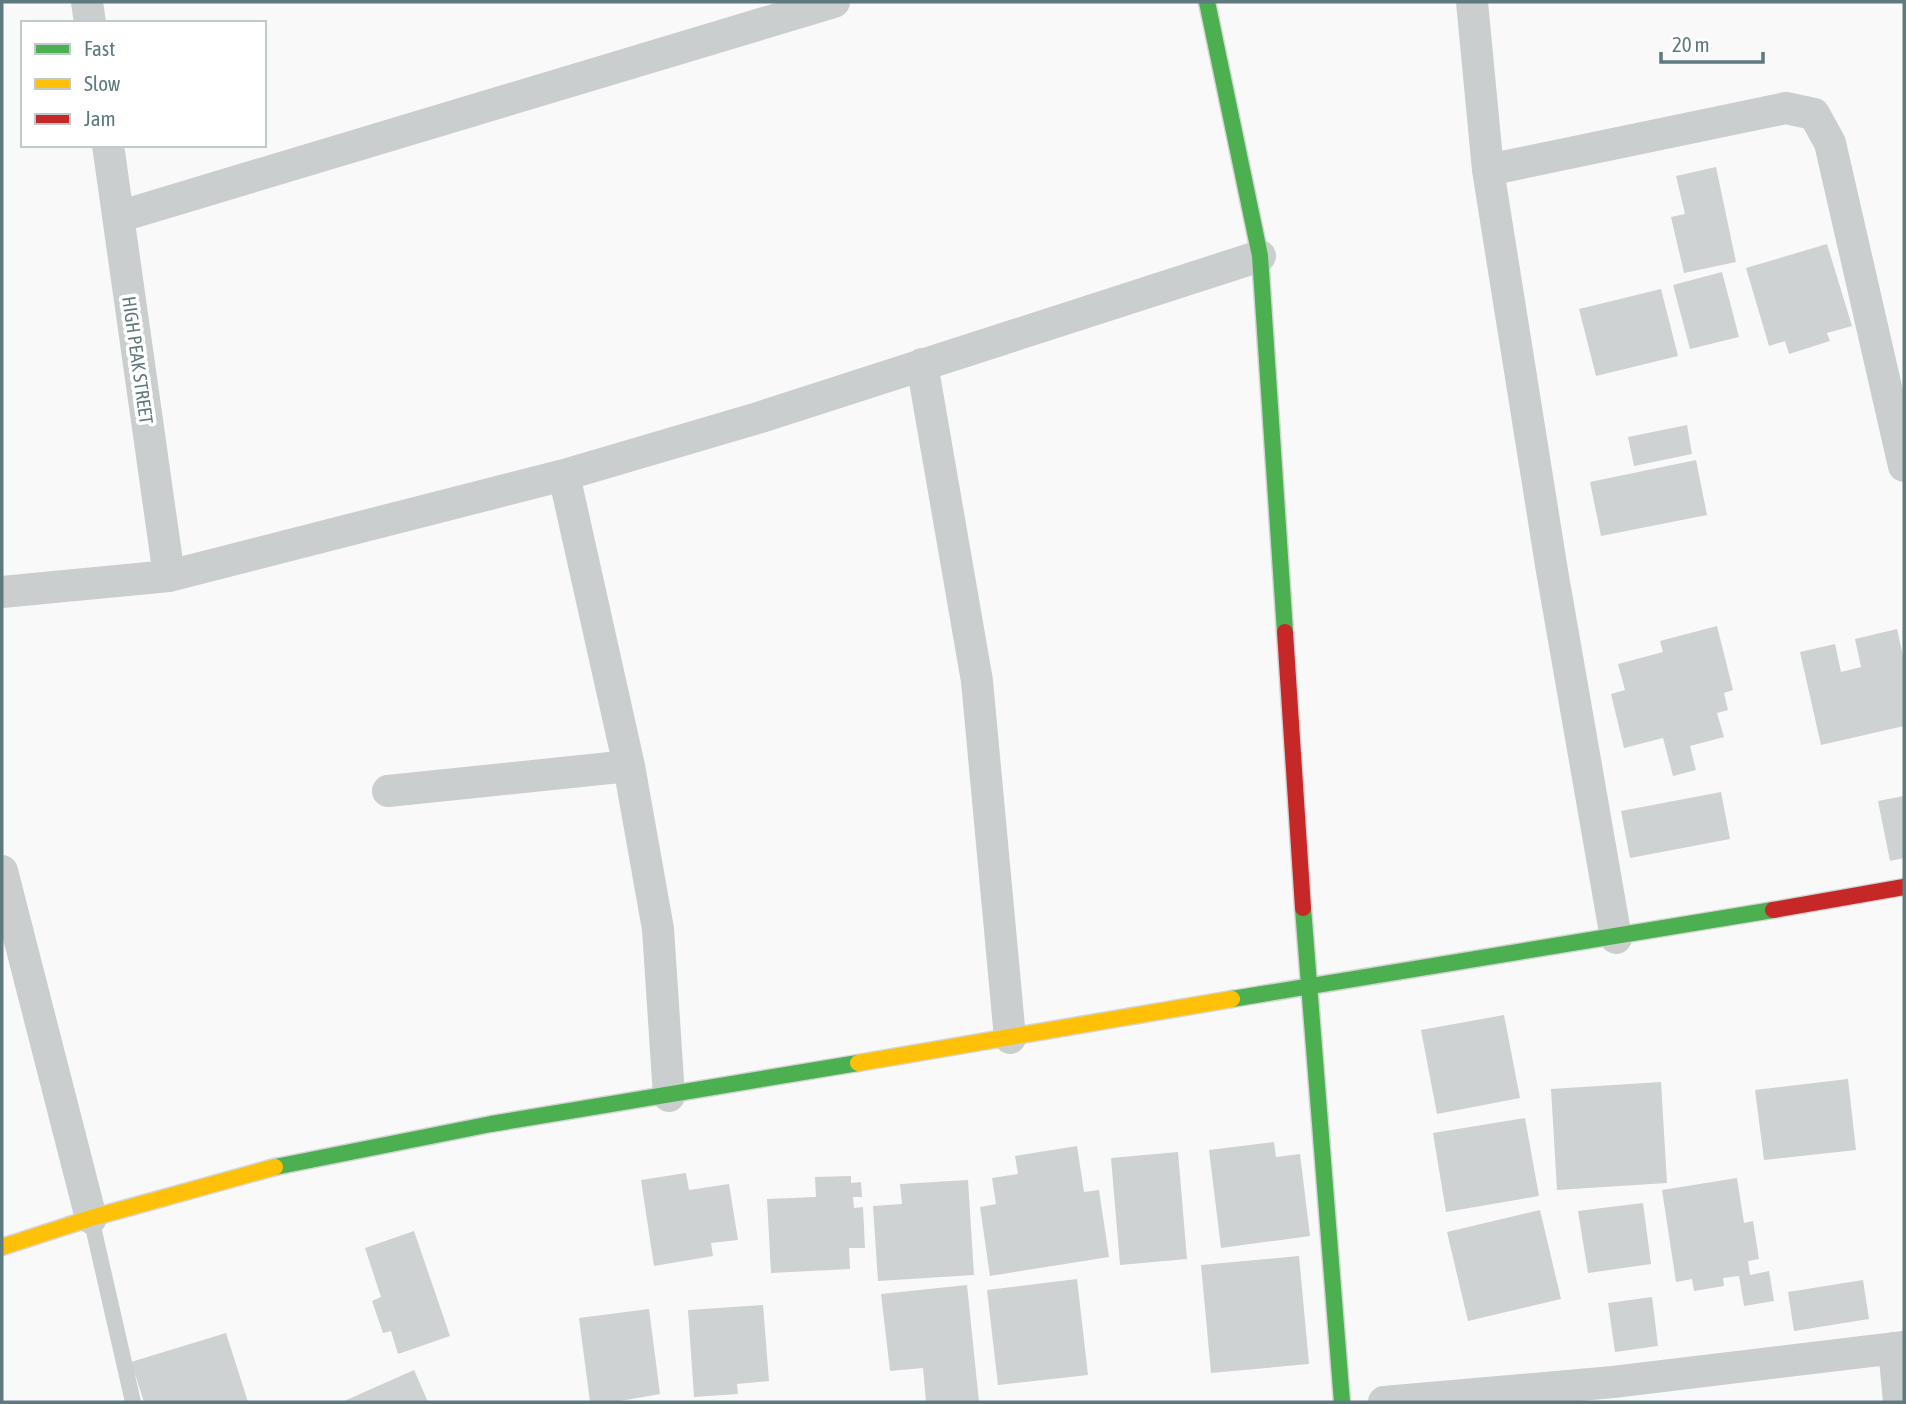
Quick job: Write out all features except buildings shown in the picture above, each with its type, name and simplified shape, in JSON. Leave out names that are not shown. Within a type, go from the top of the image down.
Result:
[{"type":"street","points":[[87,2],[90,21]]},
{"type":"street","points":[[118,217],[834,2]]},
{"type":"street","points":[[1207,2],[1260,256],[1308,986],[1342,1402]]},
{"type":"street","points":[[1472,2],[1489,170],[1552,571],[1616,938]]},
{"type":"street","points":[[1489,170],[1786,108],[1814,114],[1830,143],[1904,466]]},
{"type":"street","name":"HIGH PEAK STREET","points":[[108,147],[169,576]]},
{"type":"street","points":[[2,592],[169,576],[564,475],[761,417],[1260,256]]},
{"type":"street","points":[[922,364],[977,681],[1010,1038]]},
{"type":"street","points":[[564,475],[629,766],[658,929],[670,1096]]},
{"type":"street","points":[[388,791],[629,766]]},
{"type":"street","points":[[2,871],[91,1218]]},
{"type":"street","points":[[2,1247],[91,1218],[272,1168],[491,1124],[670,1096],[1308,986],[1616,938],[1904,887]]},
{"type":"street","points":[[1384,1402],[1613,1382],[1899,1348],[1899,1402]]},
{"type":"lane","points":[[91,1218],[133,1402]]},
{"type":"traffic: fast","points":[[1207,2],[1260,256],[1285,632]]},
{"type":"traffic: fast","points":[[1303,908],[1342,1402]]},
{"type":"traffic: fast","points":[[1232,999],[1773,910]]},
{"type":"traffic: fast","points":[[275,1167],[491,1124],[858,1063]]},
{"type":"traffic: slow","points":[[858,1063],[1232,999]]},
{"type":"traffic: slow","points":[[2,1247],[91,1218],[275,1167]]},
{"type":"traffic: jam","points":[[1285,632],[1303,908]]},
{"type":"traffic: jam","points":[[1773,910],[1904,887]]}]
